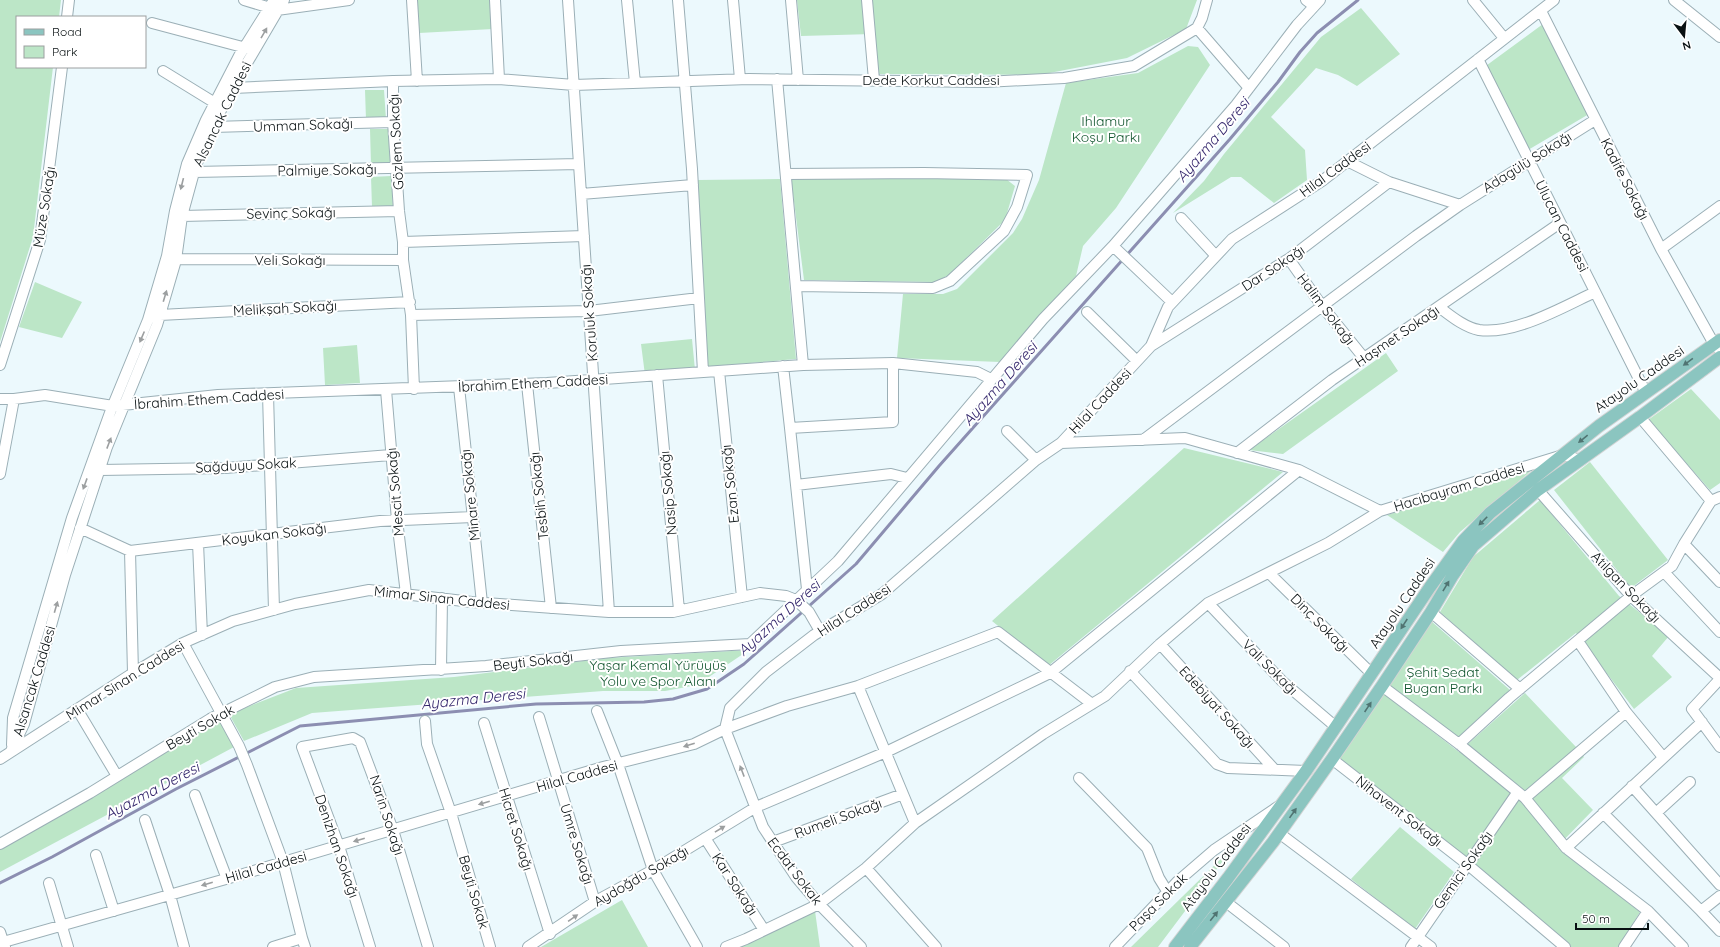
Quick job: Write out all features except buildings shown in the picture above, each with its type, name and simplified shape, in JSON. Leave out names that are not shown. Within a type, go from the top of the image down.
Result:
[{"type":"main road","name":"Atayolu Caddesi","points":[[1175,947],[1228,878],[1306,771],[1430,586],[1463,541],[1490,513],[1599,426],[1718,345]]},
{"type":"main road","name":"Atayolu Caddesi","points":[[1190,947],[1280,833],[1382,686],[1431,612],[1453,575],[1474,546],[1538,490],[1640,417],[1720,356]]},
{"type":"street","points":[[67,16],[69,0]]},
{"type":"street","points":[[244,0],[273,6],[349,0]]},
{"type":"street","name":"Alsancak Caddesi","points":[[12,751],[13,718],[72,518],[113,406],[171,259],[175,211],[187,164],[215,103],[249,49],[273,6],[284,0]]},
{"type":"street","points":[[412,0],[417,80]]},
{"type":"street","points":[[495,0],[499,79]]},
{"type":"street","name":"Koruluk Sokağı","points":[[568,0],[608,612]]},
{"type":"street","points":[[627,0],[635,83]]},
{"type":"street","points":[[678,0],[693,185],[703,372]]},
{"type":"street","points":[[733,0],[740,79]]},
{"type":"street","points":[[791,0],[798,80]]},
{"type":"street","points":[[868,0],[874,80]]},
{"type":"street","points":[[1208,0],[1197,28],[1249,88]]},
{"type":"street","points":[[1474,0],[1504,38]]},
{"type":"street","points":[[1674,0],[1720,37]]},
{"type":"street","name":"Hilal Caddesi","points":[[3,944],[506,796],[694,744],[725,728],[730,708],[766,672],[820,631],[882,594],[1036,460],[1061,443],[1151,346],[1168,307],[1232,239],[1322,181],[1552,1]]},
{"type":"street","name":"Beyti Sokağı","points":[[421,671],[486,666],[621,650],[750,644],[798,602],[807,589],[838,561],[1043,319],[1113,246],[1236,105],[1313,2]]},
{"type":"street","name":"Kadife Sokağı","points":[[1541,11],[1660,249],[1718,345]]},
{"type":"street","points":[[152,23],[249,49]]},
{"type":"street","name":"Dede Korkut Caddesi","points":[[394,81],[499,79],[574,85],[740,79],[985,82],[1064,78],[1134,66],[1197,28]]},
{"type":"street","name":"Alsancak Caddesi","points":[[12,751],[24,724],[65,575],[80,528],[100,470],[160,315],[171,259],[194,172],[213,128],[233,88],[249,49]]},
{"type":"street","name":"Ulucan Caddesi","points":[[1478,59],[1646,393]]},
{"type":"street","name":"Müze Sokağı","points":[[0,365],[40,240],[62,68]]},
{"type":"street","points":[[163,71],[215,103]]},
{"type":"street","points":[[777,79],[803,365]]},
{"type":"street","name":"Gözlem Sokağı","points":[[233,88],[394,81],[393,122],[399,211],[403,242],[403,260],[410,302],[414,389]]},
{"type":"street","name":"Adagülü Sokağı","points":[[1143,440],[1416,236],[1529,160],[1595,120]]},
{"type":"street","name":"Umman Sokağı","points":[[213,128],[393,122]]},
{"type":"street","points":[[1347,161],[1389,182],[1460,205]]},
{"type":"street","name":"Palmiye Sokağı","points":[[194,172],[397,169],[579,164]]},
{"type":"street","points":[[786,174],[924,173],[1026,176],[1017,207],[1004,231],[950,281],[933,288],[796,286]]},
{"type":"street","name":"Dar Sokağı","points":[[1151,346],[1290,258],[1389,182]]},
{"type":"street","points":[[581,194],[693,185]]},
{"type":"street","points":[[1660,249],[1720,206]]},
{"type":"street","name":"Sevinç Sokağı","points":[[182,216],[399,211]]},
{"type":"street","points":[[1181,218],[1216,256]]},
{"type":"street","name":"Haşmet Sokağı","points":[[1237,453],[1332,380],[1560,223]]},
{"type":"street","points":[[403,242],[584,236]]},
{"type":"street","points":[[1113,246],[1172,302]]},
{"type":"street","name":"Halim Sokağı","points":[[1290,258],[1291,262],[1322,306],[1364,358]]},
{"type":"street","name":"Veli Sokağı","points":[[171,259],[403,260]]},
{"type":"street","points":[[1439,307],[1461,323],[1479,330],[1505,329],[1540,318],[1595,292]]},
{"type":"street","points":[[410,315],[589,311],[699,298]]},
{"type":"street","name":"Melikşah Sokağı","points":[[160,315],[410,302]]},
{"type":"street","points":[[1087,312],[1137,361]]},
{"type":"street","points":[[790,428],[893,422],[893,363]]},
{"type":"street","name":"İbrahim Ethem Caddesi","points":[[125,405],[218,395],[527,384],[803,365],[893,363],[977,372],[991,379]]},
{"type":"street","points":[[783,366],[807,589]]},
{"type":"street","name":"Ezan Sokağı","points":[[719,371],[742,597]]},
{"type":"street","name":"Nasip Sokağı","points":[[657,375],[679,610]]},
{"type":"street","name":"Tesbih Sokağı","points":[[527,384],[551,608]]},
{"type":"street","name":"Minare Sokağı","points":[[459,387],[482,603]]},
{"type":"street","name":"Mescit Sokağı","points":[[386,390],[397,520],[406,594]]},
{"type":"street","points":[[268,394],[274,610]]},
{"type":"street","points":[[0,399],[14,399],[45,395],[113,406],[125,405]]},
{"type":"street","points":[[0,474],[14,399]]},
{"type":"street","points":[[1459,744],[1631,596],[1672,566],[1684,544],[1715,499],[1640,417]]},
{"type":"street","points":[[1007,431],[1036,460]]},
{"type":"street","name":"Hacıbayram Caddesi","points":[[1061,443],[1185,438],[1299,470],[1380,511],[1563,455]]},
{"type":"street","name":"Sağduyu Sokak","points":[[100,470],[225,468],[391,455]]},
{"type":"street","points":[[1563,455],[1581,460]]},
{"type":"street","name":"Aydoğdu Sokağı","points":[[528,947],[550,934],[595,902],[653,870],[756,807],[886,752],[1050,673],[1299,470]]},
{"type":"street","points":[[796,485],[891,474],[907,478]]},
{"type":"street","name":"Atılgan Sokağı","points":[[1538,490],[1631,596],[1720,679]]},
{"type":"street","points":[[726,947],[819,904],[866,868],[915,823],[1043,734],[1105,696],[1130,671],[1208,603],[1328,543],[1380,511]]},
{"type":"street","name":"Koyukan Sokağı","points":[[130,551],[397,520],[473,517]]},
{"type":"street","points":[[80,528],[130,551],[133,673]]},
{"type":"street","points":[[198,543],[202,634]]},
{"type":"street","points":[[1684,544],[1720,582]]},
{"type":"street","points":[[1664,572],[1720,632]]},
{"type":"street","name":"Dinç Sokağı","points":[[1269,573],[1372,674]]},
{"type":"street","name":"Mimar Sinan Caddesi","points":[[0,759],[133,673],[183,643],[233,621],[295,604],[369,590],[482,603],[608,612],[679,610],[760,593],[786,596],[798,602]]},
{"type":"street","points":[[441,670],[442,598]]},
{"type":"street","points":[[798,602],[809,612],[820,631]]},
{"type":"street","name":"Vali Sokağı","points":[[1208,603],[1282,681],[1336,727]]},
{"type":"street","points":[[1431,612],[1520,690]]},
{"type":"street","points":[[725,728],[788,706],[858,686],[998,632],[1092,704]]},
{"type":"street","points":[[1578,641],[1626,712],[1663,757]]},
{"type":"street","points":[[183,643],[220,714],[239,746],[283,862],[304,942],[273,947]]},
{"type":"street","name":"Edebiyat Sokağı","points":[[1160,644],[1274,769]]},
{"type":"street","name":"Beyti Sokak","points":[[0,844],[220,714],[275,687],[314,677],[421,671]]},
{"type":"street","points":[[1130,671],[1217,764],[1228,768],[1306,771]]},
{"type":"street","points":[[1720,679],[1692,709],[1720,747]]},
{"type":"street","points":[[858,686],[915,823]]},
{"type":"street","points":[[1382,686],[1459,744],[1521,796],[1566,848],[1648,911],[1684,947]]},
{"type":"street","points":[[77,709],[117,776]]},
{"type":"street","points":[[597,711],[618,764],[653,870],[698,947]]},
{"type":"street","name":"Gemici Sokağı","points":[[1410,947],[1466,864],[1521,796],[1626,712]]},
{"type":"street","name":"Umre Sokağı","points":[[539,717],[595,902]]},
{"type":"street","name":"Beyti Sokak","points":[[425,721],[427,744],[451,812],[490,947]]},
{"type":"street","points":[[1566,848],[1702,722]]},
{"type":"street","name":"Hicret Sokağı","points":[[484,723],[550,934]]},
{"type":"street","name":"Ecdat Sokak","points":[[725,728],[763,827],[772,842],[796,877],[819,904],[861,947]]},
{"type":"street","name":"Narin Sokağı","points":[[302,747],[353,738],[358,740],[371,768],[393,830],[428,947]]},
{"type":"street","name":"Denizhan Sokağı","points":[[302,747],[339,846],[370,947]]},
{"type":"street","name":"Nihavent Sokağı","points":[[1332,759],[1466,864],[1565,947]]},
{"type":"street","points":[[1079,778],[1148,848],[1159,878],[1168,891]]},
{"type":"street","points":[[1656,813],[1690,782]]},
{"type":"street","points":[[1632,786],[1720,885]]},
{"type":"street","name":"Rumeli Sokağı","points":[[772,842],[903,794]]},
{"type":"street","points":[[195,795],[227,879]]},
{"type":"street","name":"Paşa Sokak","points":[[1114,947],[1168,891],[1214,850],[1282,804]]},
{"type":"street","points":[[1603,813],[1720,931]]},
{"type":"street","points":[[145,820],[170,895],[184,947]]},
{"type":"street","points":[[1280,833],[1432,947]]},
{"type":"street","name":"Kar Sokağı","points":[[705,838],[764,930]]},
{"type":"street","points":[[96,855],[114,911]]},
{"type":"street","points":[[866,868],[936,947]]},
{"type":"street","points":[[49,883],[68,947]]},
{"type":"street","points":[[1701,911],[1720,896]]},
{"type":"street","points":[[1226,902],[1284,947]]},
{"type":"street","points":[[1624,947],[1648,911]]},
{"type":"street","points":[[0,932],[3,944]]},
{"type":"green space","points":[[0,0],[61,0],[59,16],[16,16],[16,68],[53,68],[33,237],[0,342]]},
{"type":"green space","points":[[416,0],[490,0],[493,29],[419,33]]},
{"type":"green space","points":[[797,0],[1197,0],[1186,29],[1127,58],[1039,75],[878,74],[873,34],[801,36]]},
{"type":"green space","points":[[1361,8],[1400,54],[1357,86],[1338,75],[1316,68],[1271,117],[1305,150],[1307,180],[1274,203],[1241,177],[1231,177],[1173,213],[1204,181],[1224,154],[1321,37]]},
{"type":"green space","points":[[1543,24],[1589,114],[1528,150],[1483,68]]},
{"type":"green space","name":"Ihlamur Koşu Parkı","points":[[1188,46],[1198,47],[1210,65],[1116,208],[1083,246],[1076,276],[1000,362],[897,358],[903,294],[943,294],[957,289],[1013,233],[1022,219],[1039,180],[1066,83],[1138,73]]},
{"type":"green space","points":[[365,90],[384,90],[386,119],[366,120]]},
{"type":"green space","points":[[370,129],[389,129],[390,165],[371,165]]},
{"type":"green space","points":[[391,176],[393,207],[372,207],[371,177]]},
{"type":"green space","points":[[791,178],[1006,179],[1015,186],[1005,220],[949,275],[935,282],[804,280]]},
{"type":"green space","points":[[780,179],[796,359],[706,367],[697,180]]},
{"type":"green space","points":[[35,282],[82,302],[62,338],[19,327]]},
{"type":"green space","points":[[692,339],[695,370],[645,375],[641,344]]},
{"type":"green space","points":[[357,345],[360,383],[325,385],[323,348]]},
{"type":"green space","points":[[1386,353],[1398,371],[1283,454],[1249,450]]},
{"type":"green space","points":[[1691,389],[1720,420],[1720,483],[1710,490],[1648,420]]},
{"type":"green space","points":[[1184,448],[1283,472],[1048,666],[992,621]]},
{"type":"green space","points":[[1590,462],[1668,560],[1631,588],[1554,490]]},
{"type":"green space","points":[[1533,469],[1460,532],[1443,552],[1387,515]]},
{"type":"green space","points":[[1540,500],[1619,596],[1669,636],[1652,656],[1672,677],[1634,709],[1576,633],[1517,680],[1440,612],[1473,557]]},
{"type":"green space","name":"Şehit Sedat Bugan Parkı","points":[[1431,621],[1510,690],[1457,739],[1389,686]]},
{"type":"green space","name":"Yaşar Kemal Yürüyüş Yolu ve Spor Alanı","points":[[749,650],[697,685],[665,691],[603,691],[312,713],[244,741],[229,714],[296,688],[454,677],[607,658]]},
{"type":"green space","points":[[1525,693],[1584,757],[1562,778],[1593,810],[1557,847],[1640,912],[1618,947],[1570,947],[1474,868],[1337,763],[1384,694],[1459,752]]},
{"type":"green space","points":[[218,717],[234,747],[0,872],[0,846]]},
{"type":"green space","points":[[1400,827],[1454,872],[1415,929],[1351,879]]},
{"type":"green space","points":[[1234,846],[1158,947],[1131,947]]},
{"type":"green space","points":[[622,900],[648,947],[541,947]]},
{"type":"green space","points":[[815,911],[820,947],[736,947]]},
{"type":"waterway","name":"Ayazma Deresi","points":[[0,883],[52,857],[176,789],[300,726],[536,704],[644,702],[673,699],[707,689],[744,664],[856,564],[939,466],[1230,139],[1278,82],[1300,52],[1317,33],[1358,0]]}]
